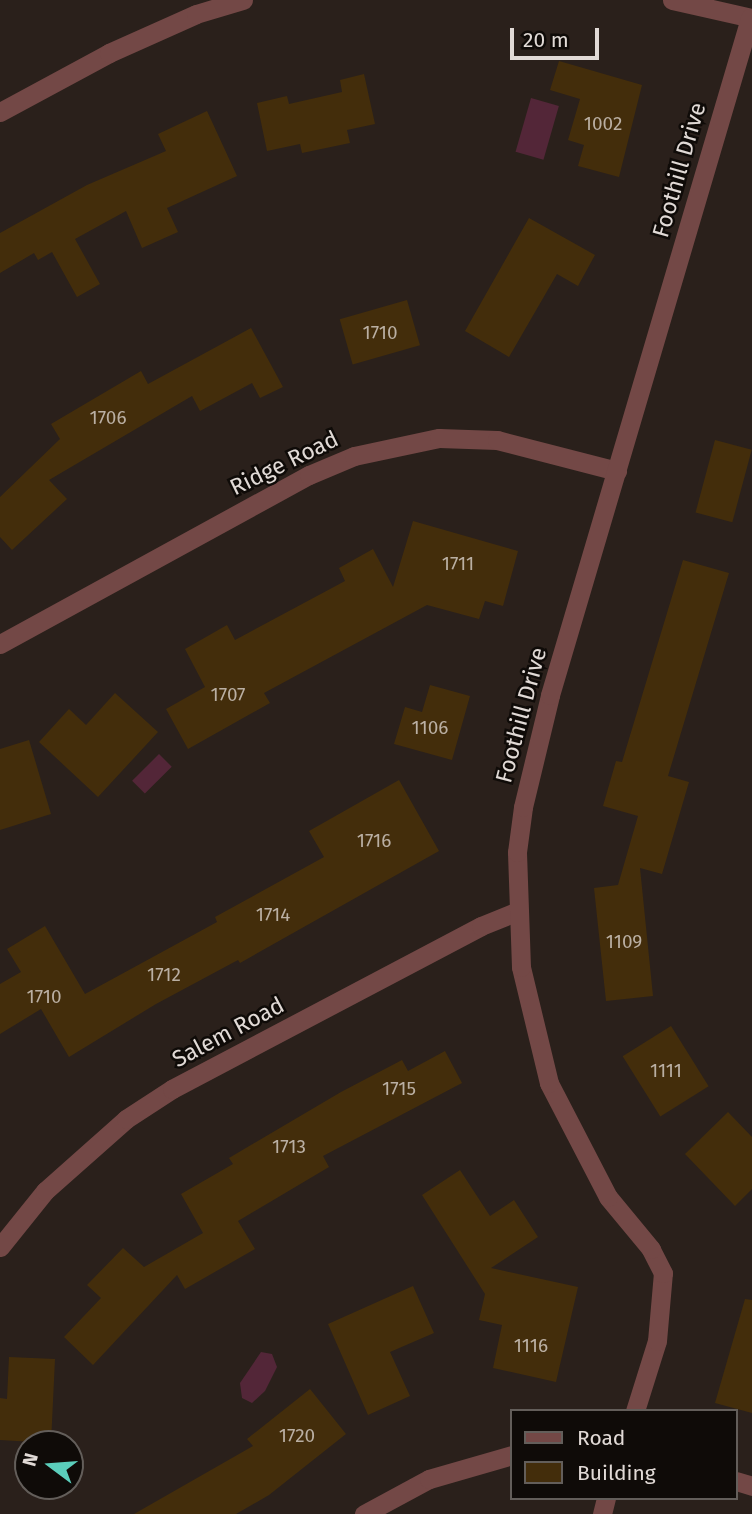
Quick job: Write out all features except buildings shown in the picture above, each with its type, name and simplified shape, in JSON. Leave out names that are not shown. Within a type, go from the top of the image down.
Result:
[{"type":"street","points":[[0,112],[108,53],[196,14],[243,0]]},
{"type":"street","points":[[672,0],[751,18]]},
{"type":"street","name":"Foothill Drive","points":[[636,1409],[657,1341],[663,1273],[651,1249],[608,1198],[549,1083],[531,1021],[516,912],[523,807],[550,695],[751,18]]},
{"type":"street","name":"Ridge Road","points":[[0,644],[309,475],[354,456],[439,438],[497,440],[617,471]]},
{"type":"street","name":"Salem Road","points":[[0,1247],[45,1191],[125,1119],[172,1089],[444,945],[516,912]]},
{"type":"street","points":[[364,1514],[429,1479],[510,1456]]},
{"type":"shaded area","points":[[531,98],[559,106],[543,160],[516,152]]},
{"type":"shaded area","points":[[159,754],[172,767],[145,794],[132,781]]},
{"type":"shaded area","points":[[261,1352],[272,1354],[277,1367],[265,1391],[252,1403],[242,1398],[240,1383]]}]
